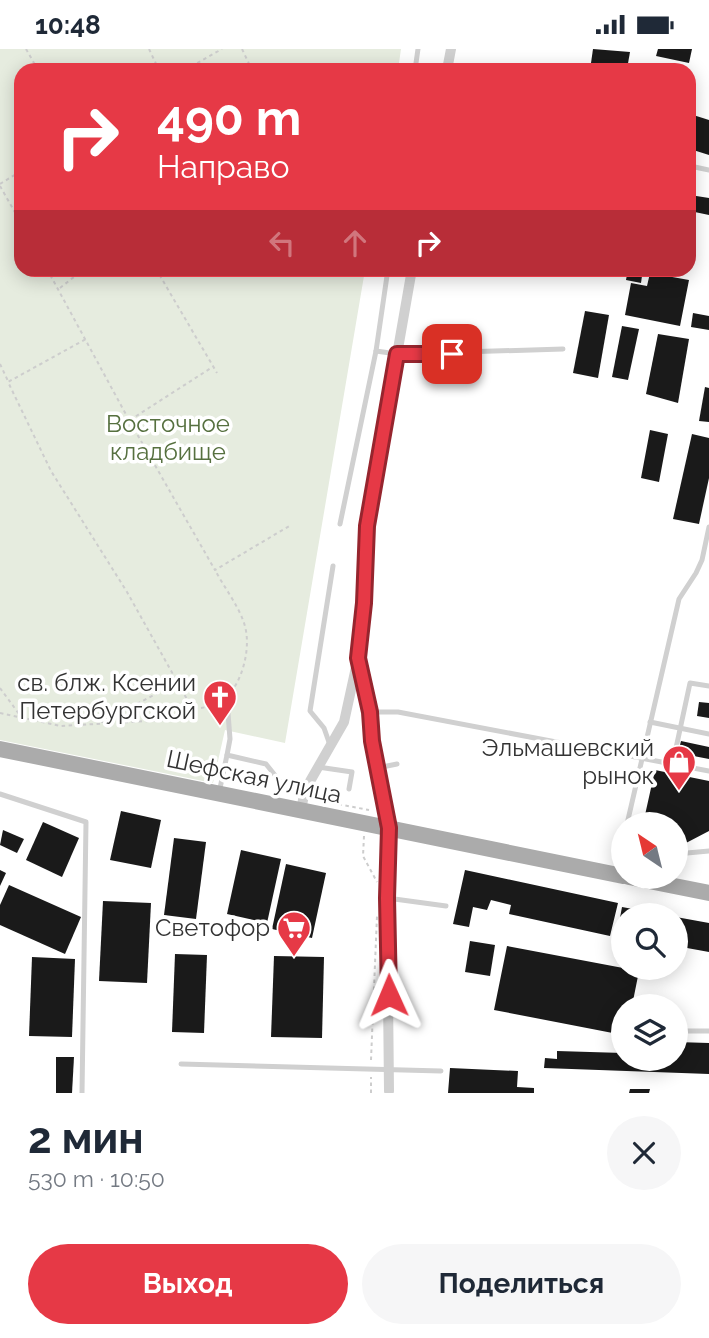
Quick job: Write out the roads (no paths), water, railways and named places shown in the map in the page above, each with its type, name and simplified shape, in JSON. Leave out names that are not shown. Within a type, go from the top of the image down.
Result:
[{"type":"main road","name":"Шефская улица","points":[[1,751],[219,793],[303,799],[389,828],[611,870]]},
{"type":"main road","name":"Шефская улица","points":[[688,888],[709,893]]},
{"type":"street","points":[[303,799],[344,722],[358,658],[364,603],[367,526],[411,277]]},
{"type":"street","points":[[358,658],[370,712],[377,768],[389,828],[389,1092]]},
{"type":"lane","points":[[340,524],[376,351],[387,277]]},
{"type":"lane","points":[[376,351],[397,354],[563,349]]},
{"type":"lane","points":[[630,812],[679,599],[702,560],[709,527]]},
{"type":"lane","points":[[330,745],[324,728],[310,711],[333,566]]},
{"type":"lane","points":[[673,762],[690,683],[709,686]]},
{"type":"lane","points":[[370,712],[398,712],[673,762],[709,771]]},
{"type":"lane","points":[[219,793],[230,739],[228,713]]},
{"type":"lane","points":[[650,722],[709,734]]},
{"type":"lane","points":[[227,755],[266,764],[282,784],[303,799]]},
{"type":"lane","points":[[377,768],[397,764]]},
{"type":"lane","points":[[318,767],[352,772],[349,789]]},
{"type":"lane","points":[[0,794],[86,822],[82,1093]]},
{"type":"lane","points":[[688,852],[709,851]]},
{"type":"lane","points":[[387,898],[446,906]]},
{"type":"lane","points":[[688,1031],[709,1031]]},
{"type":"lane","points":[[181,1064],[371,1067],[441,1071]]},
{"type":"place","name":"св. блж. Ксении Петербургской","points":[[220,727]]},
{"type":"place","name":"Эльмашевский рынок","points":[[679,792]]},
{"type":"place","name":"Светофор","points":[[294,958]]},
{"type":"park label","name":"Восточное кладбище","points":[[168,438]]}]
